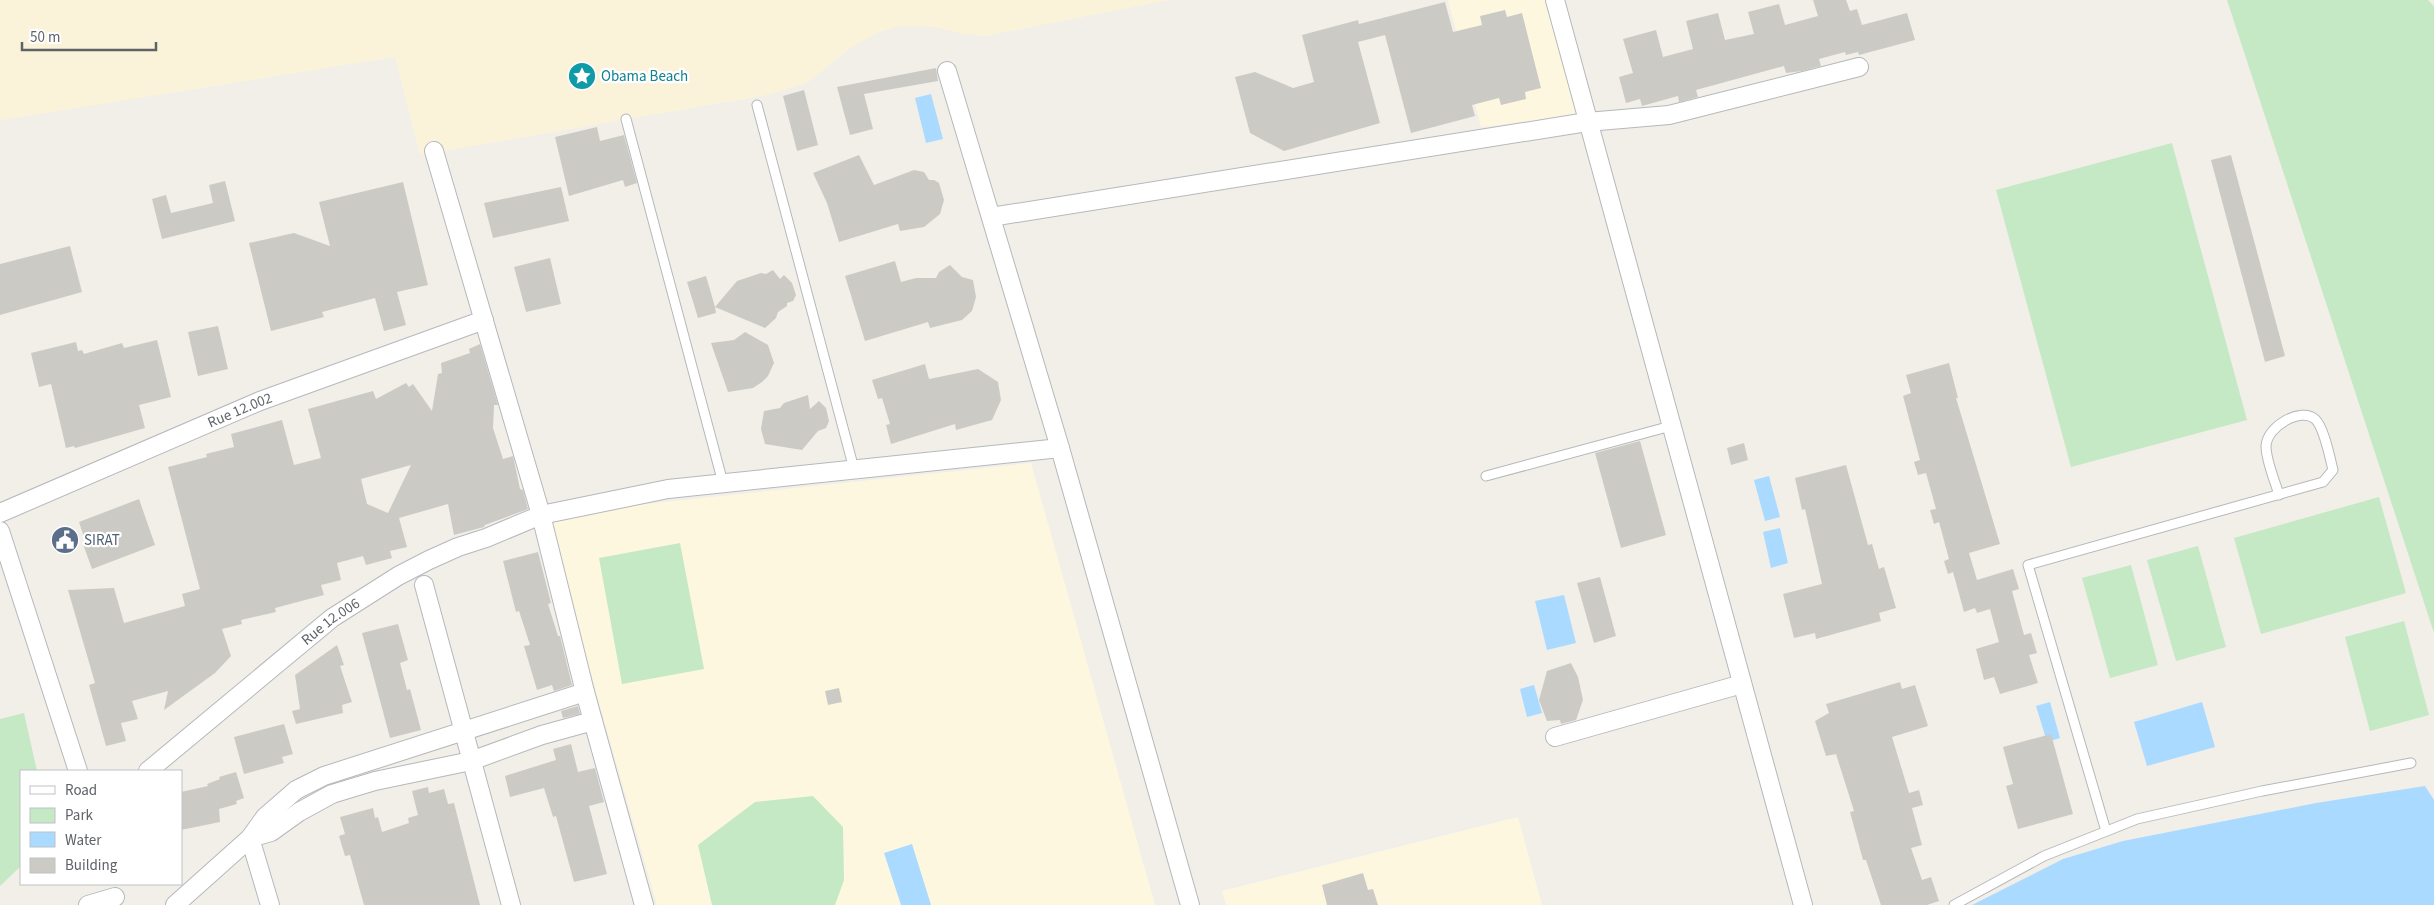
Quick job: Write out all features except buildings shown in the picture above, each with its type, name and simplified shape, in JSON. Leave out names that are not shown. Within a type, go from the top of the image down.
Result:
[{"type":"street","points":[[1556,0],[1803,905]]},
{"type":"street","points":[[991,217],[1588,122],[1669,115],[1859,67]]},
{"type":"street","points":[[947,71],[1060,448],[1190,905]]},
{"type":"street","points":[[434,151],[541,515],[585,692],[644,905]]},
{"type":"street","name":"Rue 12.002","points":[[0,513],[260,401],[484,320]]},
{"type":"street","name":"Rue 12.006","points":[[149,770],[332,618],[398,576],[429,560],[458,546],[486,538],[541,515],[668,489],[1060,448]]},
{"type":"street","points":[[0,531],[7,577],[78,770]]},
{"type":"street","points":[[424,585],[511,905]]},
{"type":"street","points":[[1556,737],[1742,684]]},
{"type":"street","points":[[175,905],[250,838],[265,816],[296,790],[324,776],[585,692]]},
{"type":"street","points":[[250,838],[271,832],[299,812],[332,794],[375,781],[471,760],[542,735],[593,721]]},
{"type":"street","points":[[250,838],[270,905]]},
{"type":"street","points":[[88,905],[114,895]]},
{"type":"lane","points":[[757,105],[854,469]]},
{"type":"lane","points":[[626,119],[723,483]]},
{"type":"lane","points":[[2106,831],[2028,565],[2279,495],[2323,482],[2333,470],[2320,424],[2314,418],[2305,416],[2280,423],[2272,430],[2268,438],[2266,448],[2279,495]]},
{"type":"lane","points":[[1486,476],[1671,426]]},
{"type":"lane","points":[[1954,905],[2044,856],[2137,819],[2262,791],[2411,763]]},
{"type":"shaded area","points":[[1448,0],[1548,0],[1577,116],[1481,127]]},
{"type":"shaded area","points":[[1031,463],[1155,905],[657,905],[548,525],[561,513]]},
{"type":"shaded area","points":[[1518,817],[1542,905],[1226,905],[1222,891]]},
{"type":"green space","points":[[2227,0],[2428,0],[2434,6],[2434,633]]},
{"type":"green space","points":[[2172,143],[2247,420],[2071,467],[1996,190]]},
{"type":"green space","points":[[2379,497],[2406,593],[2261,634],[2234,538]]},
{"type":"green space","points":[[680,543],[704,669],[622,684],[599,558]]},
{"type":"green space","points":[[2198,546],[2226,647],[2176,661],[2147,560]]},
{"type":"green space","points":[[2131,565],[2158,665],[2110,678],[2082,578]]},
{"type":"green space","points":[[2404,621],[2429,715],[2370,731],[2345,637]]},
{"type":"green space","points":[[24,713],[37,770],[20,770],[20,867],[0,886],[0,719]]},
{"type":"green space","points":[[813,796],[843,827],[844,880],[835,905],[712,905],[698,845],[755,802]]},
{"type":"sand","name":"Obama Beach","points":[[0,0],[1169,0],[984,36],[963,34],[935,27],[900,26],[879,32],[853,46],[807,83],[767,95],[420,155],[395,57],[0,120]]},
{"type":"water","points":[[931,94],[943,139],[926,143],[915,98]]},
{"type":"water","points":[[1769,476],[1780,517],[1765,521],[1754,480]]},
{"type":"water","points":[[1780,528],[1788,563],[1771,568],[1763,532]]},
{"type":"water","points":[[1564,595],[1576,643],[1547,650],[1535,601]]},
{"type":"water","points":[[1534,685],[1542,713],[1527,717],[1520,689]]},
{"type":"water","points":[[2050,702],[2060,738],[2047,742],[2036,706]]},
{"type":"water","points":[[2202,702],[2215,747],[2147,766],[2134,722]]},
{"type":"water","points":[[2425,786],[2434,800],[2434,905],[1972,905],[2063,859],[2123,841],[2316,803]]},
{"type":"water","points":[[912,844],[931,905],[901,905],[884,853]]},
{"type":"place","name":"Obama Beach","points":[[582,76]]},
{"type":"place","name":"SIRAT","points":[[65,540]]}]
